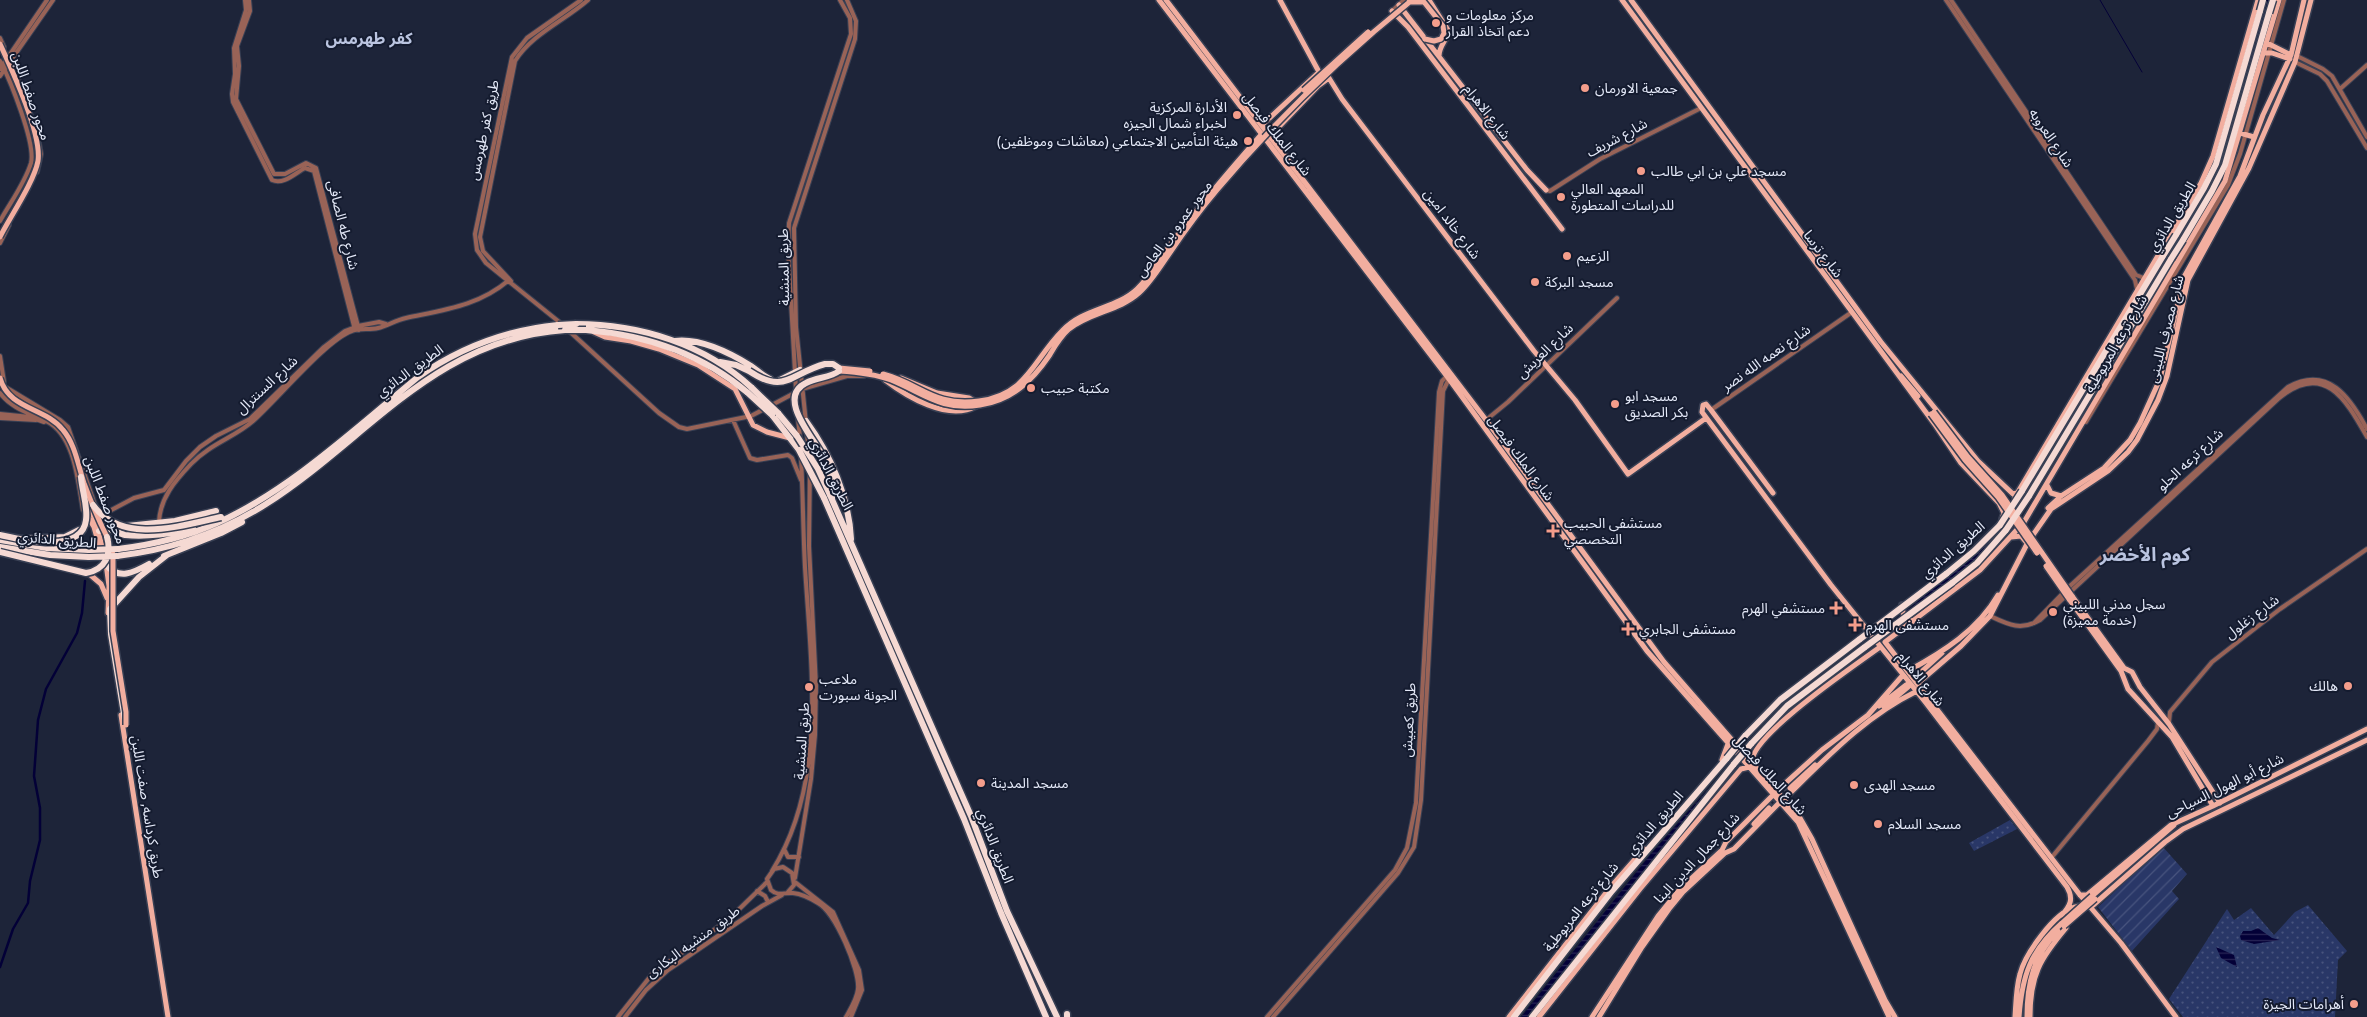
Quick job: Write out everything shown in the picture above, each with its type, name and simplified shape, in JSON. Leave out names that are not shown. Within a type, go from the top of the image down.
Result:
[{"type":"highway","name":"الطريق الدائري","points":[[1514,1017],[1627,874],[1765,714],[1800,684],[1961,563],[1988,538],[2005,518],[2208,180],[2218,155],[2261,0]]},
{"type":"highway","name":"الطريق الدائري","points":[[1532,1017],[1681,829],[1768,724],[1806,691],[1969,570],[1992,547],[2011,523],[2217,182],[2228,156],[2272,0]]},
{"type":"highway","name":"الطريق الدائري","points":[[1,545],[89,554],[118,552],[201,533],[211,534],[252,512],[456,354],[497,340],[519,330],[576,324],[621,327],[653,334],[673,341],[695,353],[750,390]]},
{"type":"highway","name":"الطريق الدائري","points":[[497,340],[565,330],[589,330],[648,339],[695,353]]},
{"type":"highway","points":[[673,341],[701,343],[741,361],[772,380],[782,379],[797,371]]},
{"type":"highway","name":"الطريق الدائري","points":[[707,360],[716,362],[750,390],[775,414],[813,460],[857,567],[968,817],[1046,1017]]},
{"type":"highway","points":[[716,362],[736,364],[764,381],[774,383],[825,364],[833,364],[839,370],[806,382],[797,390],[794,397],[796,412],[820,452],[831,477],[829,498]]},
{"type":"highway","points":[[806,421],[822,446],[843,494],[850,522],[851,551]]},
{"type":"highway","name":"الطريق الدائري","points":[[794,438],[799,450],[829,498]]},
{"type":"highway","points":[[22,539],[58,542],[72,539],[80,533],[85,525],[87,514],[81,477]]},
{"type":"highway","name":"الطريق الدائري","points":[[201,533],[232,515],[266,500]]},
{"type":"highway","points":[[92,505],[108,521],[124,526],[146,529],[175,528],[218,514],[232,515]]},
{"type":"highway","points":[[126,725],[110,611],[114,603],[139,577],[167,555],[201,533],[218,514]]},
{"type":"highway","points":[[99,531],[104,528],[126,535],[174,532],[201,533]]},
{"type":"highway","points":[[1,545],[22,539],[65,537],[79,530]]},
{"type":"highway","points":[[1,545],[86,573],[99,568],[106,560],[109,549],[107,537]]},
{"type":"highway","points":[[106,565],[114,572],[126,574],[167,555]]},
{"type":"highway","name":"الطريق الدائري","points":[[1010,926],[1056,1016]]},
{"type":"main road","name":"شارع الملك فيصل","points":[[1159,0],[1289,164],[1486,420],[1638,639],[1675,685],[1750,765],[1785,798],[1849,926],[1889,1017]]},
{"type":"main road","name":"شارع الملك فيصل","points":[[1166,0],[1262,125],[1289,164],[1564,533],[1732,745]]},
{"type":"main road","points":[[1262,125],[1319,72],[1280,0]]},
{"type":"main road","points":[[1409,0],[1424,2],[1444,28],[1444,35],[1441,39],[1434,41],[1425,39]]},
{"type":"main road","name":"محور عمرو بن العاص","points":[[839,370],[886,375],[941,400],[976,404],[999,400],[1019,390],[1036,374],[1058,340],[1070,328],[1090,316],[1117,307],[1139,292],[1216,191],[1278,121],[1320,78],[1409,0]]},
{"type":"main road","points":[[1429,0],[1448,30],[1447,37],[1440,48],[1439,57]]},
{"type":"main road","name":"شارع ترسا","points":[[1622,0],[1962,463],[1992,495],[2003,510],[2002,519]]},
{"type":"main road","name":"شارع ترسا","points":[[1631,0],[1881,342],[1978,462],[2015,499],[2022,513]]},
{"type":"main road","points":[[2261,0],[2277,6]]},
{"type":"main road","name":"شارع ترعه المريوطية","points":[[1912,622],[1904,616],[1901,606],[1974,550],[2002,519],[2202,183],[2213,156],[2261,0]]},
{"type":"main road","points":[[2272,0],[2279,0]]},
{"type":"main road","name":"شارع ترعه المريوطية","points":[[1885,642],[1939,603],[1980,570],[2012,536],[2071,443],[2181,256],[2212,215],[2243,133],[2279,0]]},
{"type":"main road","name":"شارع مصرف اللبينى","points":[[1918,684],[1961,646],[1964,638],[1981,620],[1992,605],[2026,542],[2048,508],[2061,496],[2098,473],[2133,436],[2160,379],[2184,277],[2212,215],[2240,176],[2254,137],[2293,58],[2304,0]]},
{"type":"main road","name":"شارع مصرف اللبينى","points":[[1908,671],[1964,638],[1990,616],[2028,542],[2051,509],[2108,471],[2128,452],[2137,440],[2165,382],[2190,275],[2239,190],[2293,58],[2311,0]]},
{"type":"main road","name":"شارع الاهرام","points":[[1401,7],[1518,159],[1546,190]]},
{"type":"main road","points":[[1634,16],[1639,16],[1638,9]]},
{"type":"main road","name":"شارع الاهرام","points":[[1392,11],[1408,27],[1562,229]]},
{"type":"main road","points":[[1644,30],[1644,23],[1647,21]]},
{"type":"main road","name":"محور صفط اللبن","points":[[0,44],[34,132],[38,155],[34,172],[0,236]]},
{"type":"main road","points":[[2268,44],[2293,58]]},
{"type":"main road","name":"محور صفط اللبن","points":[[0,48],[22,100],[33,133],[37,155],[33,171],[0,236]]},
{"type":"main road","points":[[2266,53],[2293,58]]},
{"type":"main road","name":"شارع خالد امين","points":[[1282,123],[1326,79],[1575,400],[1628,474],[1706,418]]},
{"type":"main road","points":[[1273,116],[1276,123],[1282,123]]},
{"type":"main road","points":[[1270,136],[1282,123]]},
{"type":"main road","points":[[2243,133],[2254,137]]},
{"type":"main road","points":[[1506,155],[1512,151]]},
{"type":"main road","points":[[1513,163],[1518,159]]},
{"type":"main road","points":[[2164,245],[2181,256]]},
{"type":"main road","points":[[1814,261],[1819,261],[1816,254]]},
{"type":"main road","points":[[1824,275],[1824,269],[1826,268]]},
{"type":"main road","points":[[589,330],[605,337],[638,343],[698,365],[735,390],[747,417],[753,425],[763,431],[794,438]]},
{"type":"main road","points":[[1903,368],[1905,376],[1932,413]]},
{"type":"main road","points":[[1898,376],[1905,379],[1968,457],[2002,495],[2120,671],[2124,684],[2164,728],[2213,806]]},
{"type":"main road","name":"محور صفط اللبن","points":[[0,378],[12,398],[51,419],[65,432],[92,505],[107,537],[114,558],[112,624],[126,712],[126,725]]},
{"type":"main road","points":[[884,380],[923,402],[944,409],[962,410],[976,404],[969,398],[937,394],[901,378]]},
{"type":"main road","name":"محور صفط اللبن","points":[[2,385],[6,395],[16,404],[50,420],[60,428],[70,444],[99,531],[106,565],[109,591],[108,600]]},
{"type":"main road","name":"شارع الاهرام","points":[[1711,410],[1706,404],[1702,406],[1702,412],[1706,418],[1867,631],[1999,799],[2009,807],[2052,857],[2080,895],[2092,906],[2176,1017]]},
{"type":"main road","points":[[1711,410],[1773,493]]},
{"type":"main road","points":[[1728,447],[1735,441]]},
{"type":"main road","points":[[2047,485],[2053,494],[2061,496]]},
{"type":"main road","points":[[1992,495],[2001,493],[2003,487]]},
{"type":"main road","points":[[2026,542],[2021,536],[2012,536],[2022,513],[2035,502]]},
{"type":"main road","points":[[84,512],[96,532],[109,591]]},
{"type":"main road","points":[[1,545],[26,555],[94,576],[101,584],[108,600]]},
{"type":"main road","points":[[1926,587],[1939,603]]},
{"type":"main road","points":[[2071,597],[2125,670],[2132,672],[2140,687],[2169,724],[2220,803]]},
{"type":"main road","name":"طريق كرداسه, صفت اللبن","points":[[108,600],[109,629],[120,706],[170,1017]]},
{"type":"main road","name":"شارع ترعه المريوطية","points":[[1509,1017],[1609,889],[1673,820],[1724,758],[1732,745],[1781,696],[1867,631]]},
{"type":"main road","points":[[1638,639],[1643,635]]},
{"type":"main road","points":[[1921,675],[1964,638]]},
{"type":"main road","name":"شارع الاهرام","points":[[1885,642],[2004,796],[2009,807],[2070,892],[2070,907],[2060,917]]},
{"type":"main road","points":[[1542,1015],[1740,769],[1750,765],[1754,752],[1788,716],[1880,647]]},
{"type":"main road","points":[[1869,717],[1903,675]]},
{"type":"main road","points":[[1789,787],[1841,740],[1907,686]]},
{"type":"main road","points":[[1869,717],[1916,691]]},
{"type":"main road","name":"طريق كرداسه, صفت اللبن","points":[[126,725],[170,1017]]},
{"type":"main road","name":"شارع أبو الهول السياحى","points":[[2087,895],[2160,832],[2175,822],[2220,803],[2367,729]]},
{"type":"main road","name":"شارع جمال الدين البنا","points":[[1592,1017],[1671,906],[1724,851],[1726,842],[1778,790],[1822,750],[1841,740]]},
{"type":"main road","name":"شارع جمال الدين البنا","points":[[1724,851],[1734,849],[1841,740]]},
{"type":"main road","name":"شارع أبو الهول السياحى","points":[[2092,906],[2165,842],[2183,829],[2367,740]]},
{"type":"main road","points":[[2301,762],[2298,768],[2304,770]]},
{"type":"main road","points":[[2285,769],[2293,770],[2289,778]]},
{"type":"main road","points":[[1778,790],[1785,798]]},
{"type":"main road","points":[[2208,797],[2214,794]]},
{"type":"main road","points":[[1999,799],[2004,796]]},
{"type":"main road","points":[[1724,851],[1768,807]]},
{"type":"main road","points":[[2019,1017],[2025,975],[2031,959],[2047,937],[2171,829],[2175,822]]},
{"type":"main road","points":[[2026,1017],[2031,973],[2050,939],[2165,838],[2183,829]]},
{"type":"main road","points":[[2080,895],[2087,895],[2088,902],[2092,906]]},
{"type":"main road","points":[[2015,1017],[2018,984],[2025,960],[2038,940],[2060,917],[2077,906],[2092,906]]},
{"type":"main road","points":[[2030,1017],[2032,988],[2038,966],[2050,946],[2066,928],[2064,921],[2060,917]]},
{"type":"main road","name":"شارع الملك فيصل","points":[[1853,936],[1895,1017]]},
{"type":"main road","name":"شارع جمال الدين البنا","points":[[1599,1017],[1610,994]]},
{"type":"main road","points":[[1598,1008],[1601,1009],[1599,1017]]},
{"type":"street","points":[[9,59],[47,0]]},
{"type":"street","points":[[0,76],[2,66],[53,0]]},
{"type":"street","points":[[245,0],[248,10]]},
{"type":"street","points":[[240,112],[232,98],[235,74],[234,48],[248,10],[249,0]]},
{"type":"street","name":"طريق كفر طهرمس","points":[[581,0],[527,38],[514,53],[510,64],[475,240],[477,250],[486,263],[510,280],[553,316],[659,413],[679,426],[690,429],[733,420]]},
{"type":"street","name":"طريق كفر طهرمس","points":[[510,280],[483,251],[480,237],[515,61],[531,42],[588,0]]},
{"type":"street","name":"طريق المنشية","points":[[795,880],[811,779],[815,735],[816,686],[809,546],[811,484],[806,421],[802,390],[797,371],[788,254],[789,223],[851,34],[850,21],[840,0]]},
{"type":"street","name":"طريق المنشية","points":[[772,870],[784,849],[796,818],[802,794],[811,720],[811,678],[803,536],[803,484],[796,392],[794,223],[855,39],[856,21],[847,0]]},
{"type":"street","points":[[1401,7],[1409,0]]},
{"type":"street","points":[[1392,11],[1401,7],[1409,0]]},
{"type":"street","name":"شارع العروبه","points":[[1946,0],[2130,270],[2137,277],[2144,278]]},
{"type":"street","name":"شارع العروبه","points":[[1951,0],[2057,164]]},
{"type":"street","points":[[2268,44],[2284,0]]},
{"type":"street","points":[[0,38],[39,142],[41,157],[38,171],[0,243]]},
{"type":"street","points":[[2293,58],[2309,62],[2328,72],[2340,89],[2367,137]]},
{"type":"street","points":[[2293,58],[2320,74],[2330,85],[2367,148]]},
{"type":"street","points":[[2307,68],[2309,62]]},
{"type":"street","points":[[2340,89],[2367,65]]},
{"type":"street","points":[[0,221],[28,171],[32,153],[27,130],[2,66]]},
{"type":"street","name":"شارع شريف","points":[[1546,190],[1550,191],[1600,159],[1701,108]]},
{"type":"street","name":"شارع طه الصافى","points":[[240,112],[272,172],[277,175],[285,174],[306,163],[316,168],[334,245]]},
{"type":"street","name":"شارع طه الصافى","points":[[240,112],[271,179],[275,182],[288,178],[305,168],[314,171],[357,328]]},
{"type":"street","points":[[2047,485],[2212,215]]},
{"type":"street","points":[[789,223],[794,223]]},
{"type":"street","name":"شارع العروبه","points":[[2130,270],[2138,289]]},
{"type":"street","name":"شارع السنترال","points":[[102,515],[122,524],[160,522],[161,506],[166,491],[186,461],[200,447],[216,436],[246,424],[324,347],[345,331],[380,322],[386,324],[461,306],[494,291],[510,280]]},
{"type":"street","name":"شارع العريش","points":[[1486,420],[1519,392],[1617,298]]},
{"type":"street","name":"شارع نعمه الله نصر","points":[[1711,410],[1852,312]]},
{"type":"street","points":[[0,356],[2,385],[68,427],[95,504],[102,515]]},
{"type":"street","points":[[848,366],[843,368],[844,373],[852,376]]},
{"type":"street","points":[[811,484],[803,484],[792,458],[786,455],[757,460],[751,459],[733,420],[747,417],[796,392],[852,376],[868,376],[884,380]]},
{"type":"street","name":"طريق كعبيش","points":[[1267,1017],[1398,873],[1414,847],[1421,800],[1439,388],[1448,378]]},
{"type":"street","name":"شارع ترعه الحلو","points":[[1990,616],[2017,627],[2034,623],[2049,612],[2284,389],[2296,383],[2312,380],[2325,382],[2344,392],[2367,429]]},
{"type":"street","name":"شارع ترعه الحلو","points":[[2270,404],[2296,387],[2308,384],[2322,385],[2333,390],[2344,399],[2367,436]]},
{"type":"street","points":[[0,393],[14,406],[49,422],[60,432],[70,453],[84,512],[84,520],[79,530]]},
{"type":"street","points":[[0,414],[30,417],[36,420]]},
{"type":"street","points":[[0,418],[49,422]]},
{"type":"street","name":"طريق كعبيش","points":[[1273,1017],[1395,870],[1408,846],[1416,803],[1439,420]]},
{"type":"street","points":[[96,522],[102,515],[134,498],[166,491]]},
{"type":"street","name":"شارع زغلول","points":[[2170,712],[2212,662],[2280,609],[2367,550]]},
{"type":"street","points":[[2160,712],[2170,712],[2169,724]]},
{"type":"street","points":[[2052,857],[2157,729],[2158,722]]},
{"type":"street","points":[[2157,729],[2164,728]]},
{"type":"street","points":[[1408,846],[1414,847]]},
{"type":"street","points":[[784,849],[788,857],[799,857]]},
{"type":"street","points":[[846,1017],[857,997],[858,983],[834,920],[822,905],[802,895],[788,892],[782,894],[771,890],[767,882],[772,870],[785,868],[792,873],[795,880],[833,912],[858,968],[862,990],[850,1017]]},
{"type":"street","points":[[788,892],[795,880]]},
{"type":"street","name":"طريق منشيه البكارى","points":[[618,1017],[653,972],[728,920],[767,882]]},
{"type":"street","points":[[757,891],[765,896],[768,902]]},
{"type":"street","name":"طريق منشيه البكارى","points":[[625,1017],[662,975],[782,894]]},
{"type":"shaded area","points":[[2267,0],[2276,0],[2236,140],[2211,198],[2072,428],[1991,550],[1778,716],[1637,880],[1530,1017],[1521,1017],[1650,855],[1776,712],[1911,607],[1975,554],[1994,536],[2011,514],[2205,194],[2222,157]]},
{"type":"shaded area","points":[[2010,820],[2017,829],[1974,851],[1969,843]]},
{"type":"shaded area","points":[[2163,847],[2187,874],[2172,891],[2179,899],[2132,951],[2098,907]]},
{"type":"shaded area","points":[[2308,905],[2347,951],[2338,960],[2335,1017],[2183,1017],[2169,999],[2227,909],[2234,920],[2251,908],[2274,935],[2295,912]]},
{"type":"shaded area","points":[[2258,928],[2272,938],[2280,940],[2254,944],[2241,940],[2240,936],[2243,931],[2251,931]]},
{"type":"shaded area","points":[[2216,947],[2234,955],[2237,967],[2221,958]]},
{"type":"waterway","points":[[2100,0],[2142,72]]},
{"type":"waterway","points":[[0,967],[13,929],[28,903],[30,881],[40,840],[40,808],[34,776],[38,720],[46,689],[77,633],[82,613],[85,581]]},
{"type":"tunnel","points":[[1912,684],[1922,676]]},
{"type":"tunnel","points":[[1767,806],[1788,786]]},
{"type":"place","name":"مركز معلومات و دعم اتخاذ القرار","points":[[1436,23]]},
{"type":"place","name":"جمعية الاورمان","points":[[1585,88]]},
{"type":"place","name":"الأدارة المركزية لخبراء شمال الجيزه","points":[[1237,115]]},
{"type":"place","name":"(هيئة التأمين الاجتماعي (معاشات وموظفين","points":[[1248,141]]},
{"type":"place","name":"مسجد علي بن ابي طالب","points":[[1641,171]]},
{"type":"place","name":"المعهد العالي للدراسات المتطورة","points":[[1561,197]]},
{"type":"place","name":"الزعيم","points":[[1567,256]]},
{"type":"place","name":"مسجد البركة","points":[[1535,282]]},
{"type":"place","name":"مكتبة حبيب","points":[[1031,388]]},
{"type":"place","name":"مسجد ابو بكر الصديق","points":[[1615,404]]},
{"type":"place","name":"مستشفى الحبيب التخصصي","points":[[1553,531]]},
{"type":"place","name":"مستشفي الهرم","points":[[1836,608]]},
{"type":"place","name":"سجل مدني اللبيني (خدمة مميزة)","points":[[2053,612]]},
{"type":"place","name":"مستشفى الهرم","points":[[1855,625]]},
{"type":"place","name":"مستشفى الجابري","points":[[1628,629]]},
{"type":"place","name":"هالك","points":[[2348,686]]},
{"type":"place","name":"ملاعب الجونة سبورت","points":[[809,687]]},
{"type":"place","name":"مسجد المدينة","points":[[981,783]]},
{"type":"place","name":"مسجد الهدى","points":[[1854,785]]},
{"type":"place","name":"مسجد السلام","points":[[1878,824]]},
{"type":"place","name":"أهرامات الجيزة","points":[[2354,1004]]},
{"type":"district","name":"كفر طهرمس","points":[[369,39]]},
{"type":"district","name":"كوم الأخضر","points":[[2145,555]]}]
